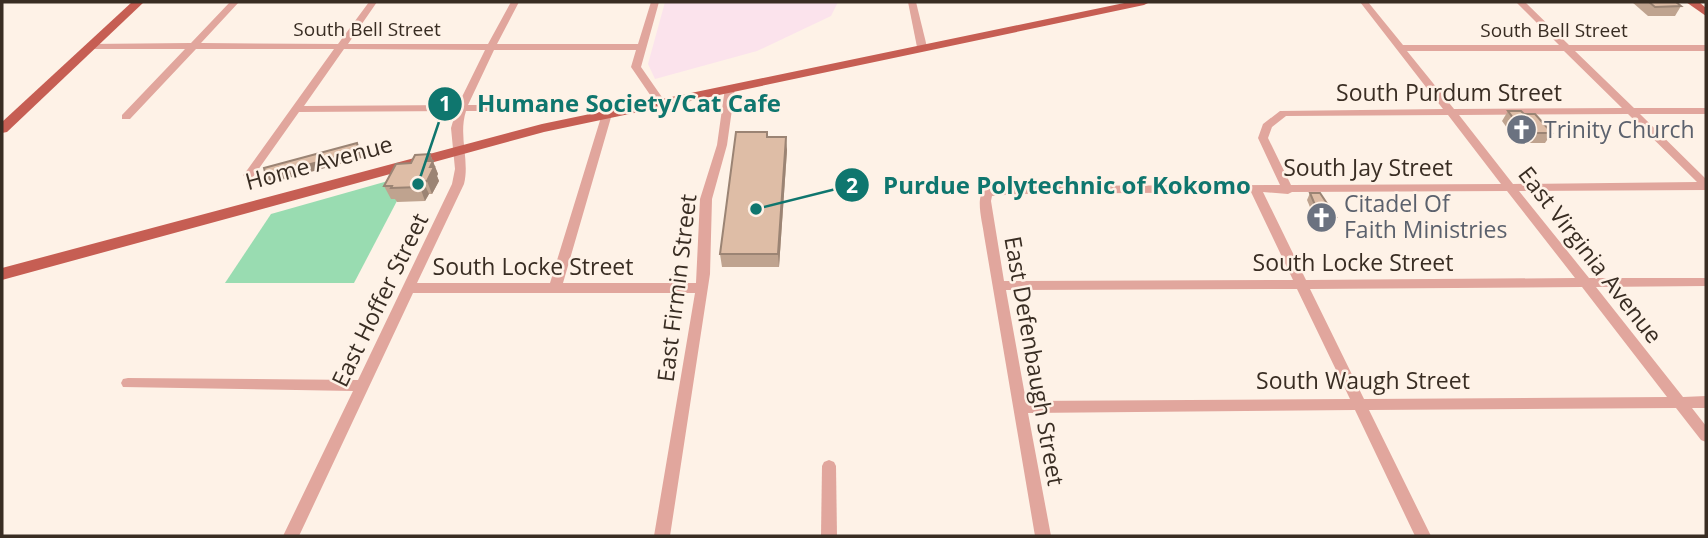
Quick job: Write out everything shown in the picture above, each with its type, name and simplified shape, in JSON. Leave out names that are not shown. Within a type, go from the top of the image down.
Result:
[{"type":"main road","points":[[2,129],[138,2]]},
{"type":"main road","name":"Home Avenue","points":[[2,274],[457,149],[607,114],[1143,2]]},
{"type":"main road","points":[[1692,2],[1706,13]]},
{"type":"street","points":[[125,117],[235,2]]},
{"type":"street","points":[[250,175],[373,2]]},
{"type":"street","name":"East Hoffer Street","points":[[291,536],[460,179],[457,123],[514,2]]},
{"type":"street","points":[[654,2],[636,67],[661,103]]},
{"type":"street","points":[[912,2],[922,47]]},
{"type":"street","name":"East Virginia Avenue","points":[[1364,2],[1706,436]]},
{"type":"street","points":[[1520,2],[1706,186]]},
{"type":"street","name":"South Bell Street","points":[[92,46],[642,47]]},
{"type":"street","name":"South Bell Street","points":[[1401,48],[1706,48]]},
{"type":"street","name":"East Firmin Street","points":[[662,536],[701,288],[706,199],[722,145],[730,88]]},
{"type":"street","points":[[297,109],[544,108]]},
{"type":"street","name":"South Purdum Street","points":[[1288,190],[1263,138],[1267,126],[1279,116],[1297,112],[1706,111]]},
{"type":"street","points":[[555,288],[607,114]]},
{"type":"street","name":"South Jay Street","points":[[988,193],[1018,190],[1706,186]]},
{"type":"street","points":[[1255,190],[1423,536]]},
{"type":"street","name":"East Defenbaugh Street","points":[[988,193],[985,201],[1044,536]]},
{"type":"street","name":"South Locke Street","points":[[1000,286],[1706,282]]},
{"type":"street","name":"South Locke Street","points":[[407,288],[701,288]]},
{"type":"street","points":[[128,383],[361,386]]},
{"type":"street","name":"South Waugh Street","points":[[1021,407],[1706,402]]},
{"type":"street","points":[[829,466],[829,536]]},
{"type":"shaded area","points":[[665,2],[838,2],[831,16],[757,51],[655,79],[648,64]]},
{"type":"green space","points":[[402,177],[398,199],[354,283],[225,283],[271,214]]},
{"type":"building","points":[[1649,2],[1676,2],[1681,6],[1655,7]]},
{"type":"building","points":[[1508,111],[1535,114],[1552,133],[1524,133]]},
{"type":"building","points":[[736,132],[767,132],[767,137],[786,137],[778,254],[720,254]]},
{"type":"building","points":[[357,143],[359,151],[266,176],[264,168]]},
{"type":"building","points":[[430,154],[427,161],[433,161],[430,167],[434,167],[427,181],[423,181],[420,187],[384,186],[396,164],[411,163],[415,155]]},
{"type":"building","points":[[1310,193],[1320,193],[1336,217],[1320,217]]},
{"type":"place","name":"Trinity Church","points":[[1521,130]]},
{"type":"place","name":"Humane Society/Cat Cafe","points":[[418,184]]},
{"type":"place","name":"Purdue Polytechnic of Kokomo","points":[[756,209]]},
{"type":"place","name":"Citadel Of Faith Ministries","points":[[1321,217]]}]
